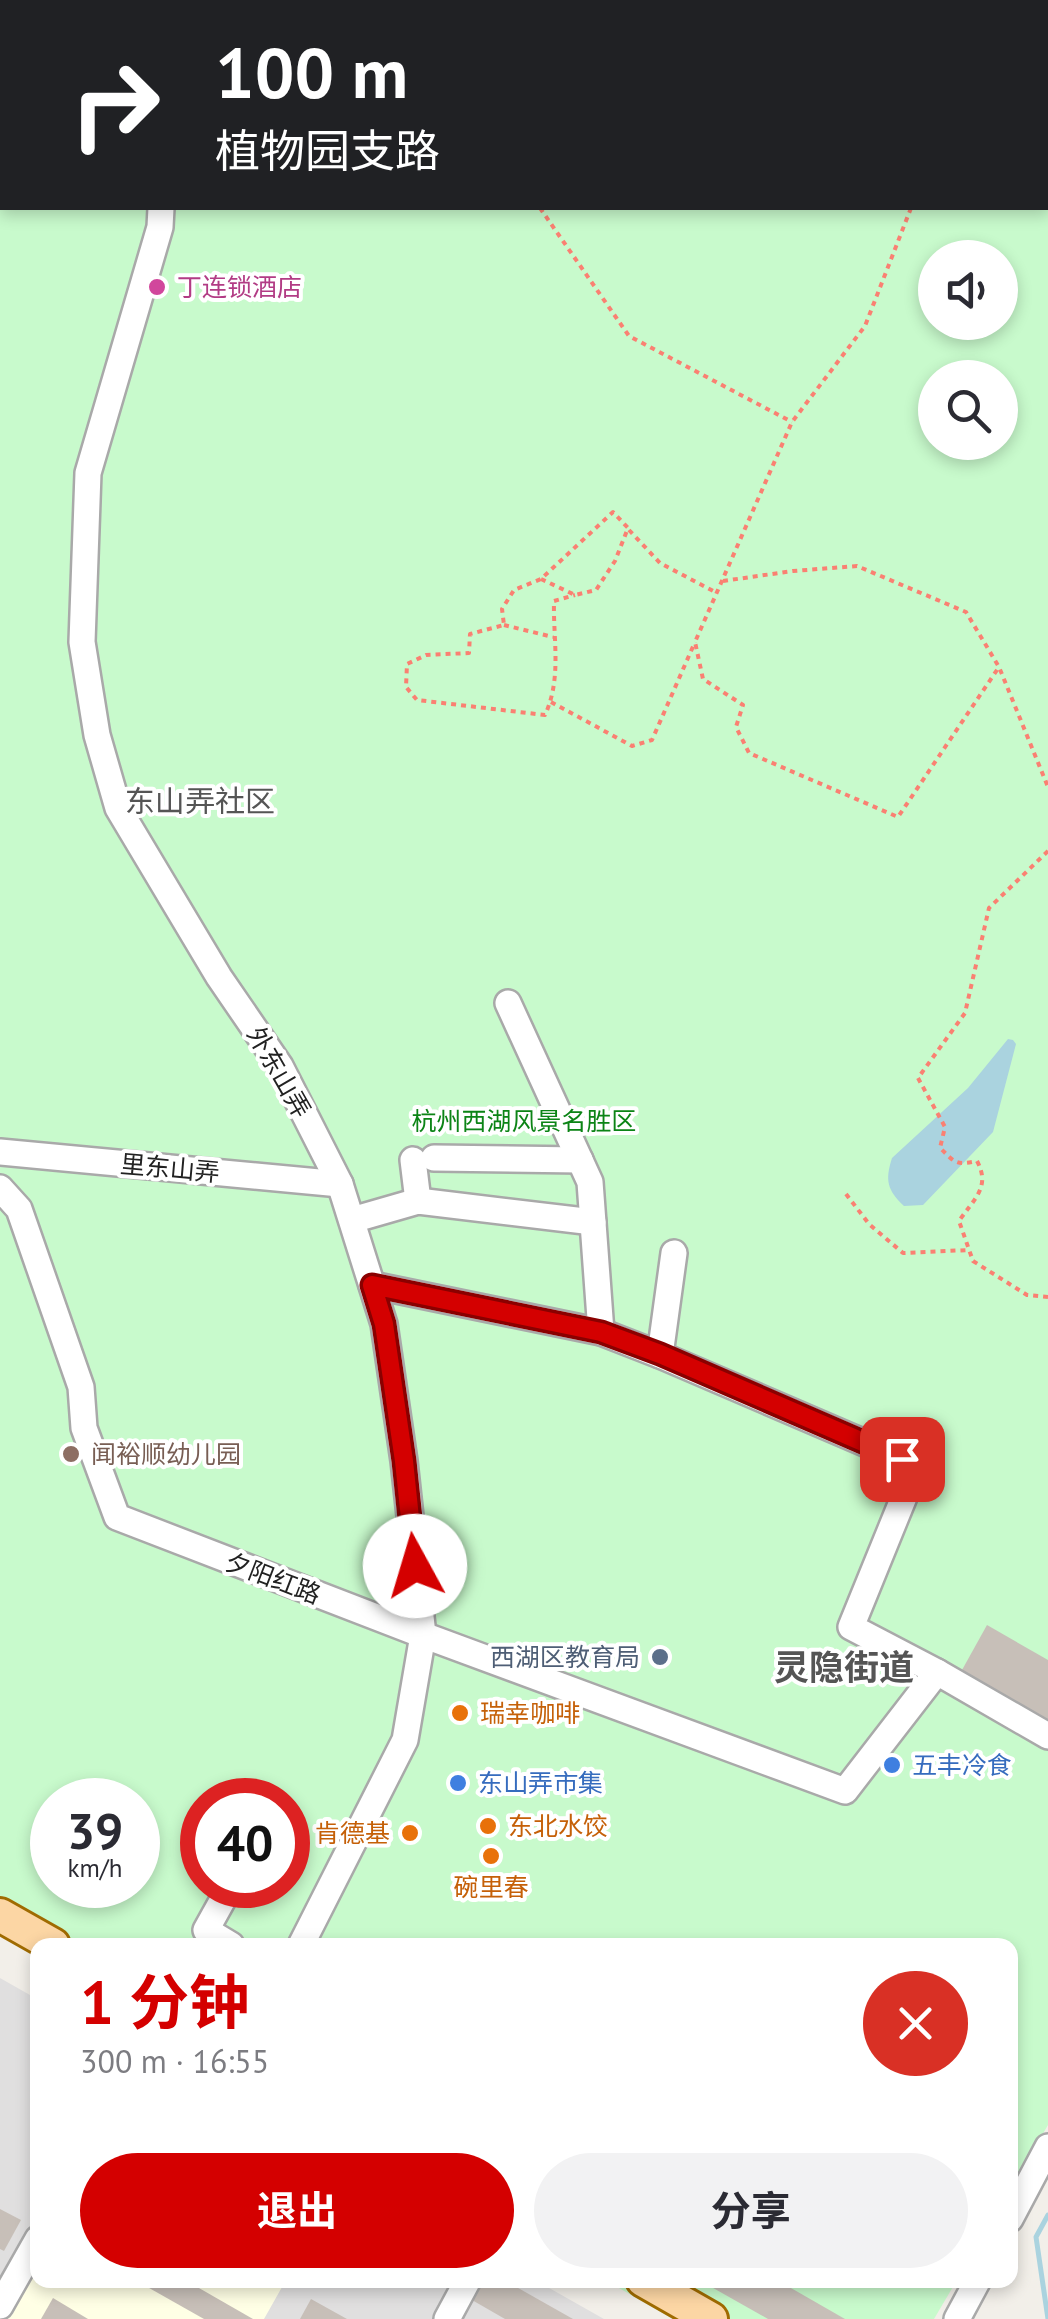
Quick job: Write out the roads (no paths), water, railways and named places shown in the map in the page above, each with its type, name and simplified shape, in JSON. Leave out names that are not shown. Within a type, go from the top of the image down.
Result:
[{"type":"main road","points":[[0,1915],[41,1938]]},
{"type":"main road","points":[[657,2288],[711,2319]]},
{"type":"street","name":"外东山弄","points":[[160,210],[160,227],[88,473],[82,642],[97,735],[118,808],[220,977],[280,1066],[340,1184],[384,1324],[423,1635],[405,1740],[304,1938]]},
{"type":"street","points":[[508,1004],[590,1182],[601,1332]]},
{"type":"street","name":"里东山弄","points":[[0,1152],[340,1184]]},
{"type":"street","points":[[418,1201],[423,1159],[580,1160]]},
{"type":"street","name":"夕阳红路","points":[[0,1188],[18,1209],[81,1387],[84,1428],[116,1517],[845,1791],[937,1672]]},
{"type":"street","points":[[352,1220],[418,1201],[593,1222]]},
{"type":"street","points":[[660,1354],[674,1254]]},
{"type":"street","points":[[372,1285],[601,1332],[902,1459],[906,1492],[851,1627],[1048,1736]]},
{"type":"street","points":[[218,1908],[206,1930],[219,1938]]},
{"type":"street","points":[[1018,2204],[1048,2146]]},
{"type":"street","points":[[0,2306],[30,2252]]},
{"type":"street","points":[[446,2319],[463,2288]]},
{"type":"street","points":[[957,2319],[974,2288]]},
{"type":"water","points":[[1008,1039],[1016,1044],[993,1132],[923,1205],[904,1206],[889,1184],[892,1158],[968,1088]]},
{"type":"waterway","points":[[1048,2215],[1036,2237],[1048,2319]]},
{"type":"place","name":"丁连锁酒店","points":[[157,287]]},
{"type":"place","name":"闻裕顺幼儿园","points":[[71,1454]]},
{"type":"place","name":"西湖区教育局","points":[[660,1657]]},
{"type":"place","name":"瑞幸咖啡","points":[[460,1713]]},
{"type":"place","name":"五丰冷食","points":[[892,1765]]},
{"type":"place","name":"东山弄市集","points":[[458,1783]]},
{"type":"place","name":"东北水饺","points":[[488,1826]]},
{"type":"place","name":"肯德基","points":[[410,1833]]},
{"type":"place","name":"碗里春","points":[[491,1856]]},
{"type":"district","name":"东山弄社区","points":[[200,802]]},
{"type":"district","name":"灵隐街道","points":[[844,1668]]},
{"type":"park label","name":"杭州西湖风景名胜区","points":[[524,1121]]}]
